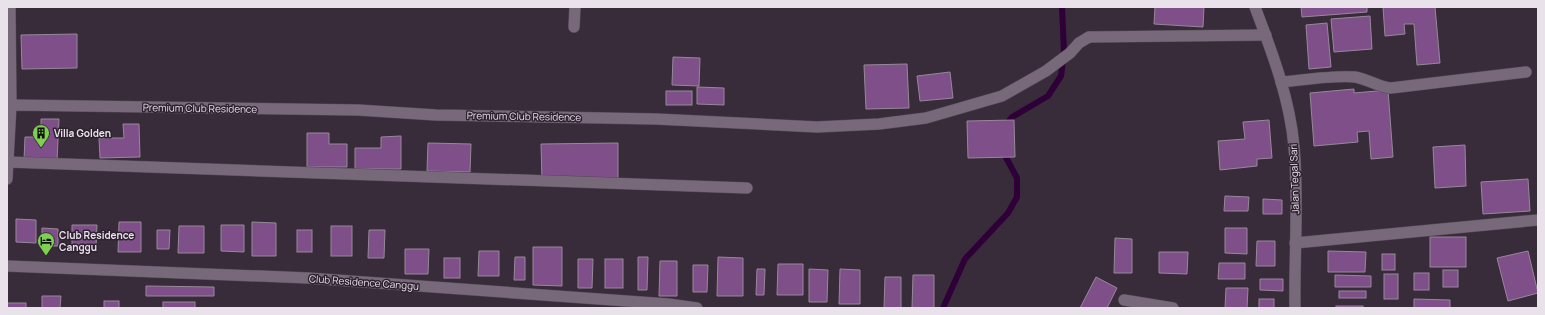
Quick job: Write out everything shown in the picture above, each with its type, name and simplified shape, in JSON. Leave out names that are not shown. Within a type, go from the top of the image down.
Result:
[{"type":"street","points":[[7,179],[11,105],[10,7]]},
{"type":"street","points":[[574,27],[575,7]]},
{"type":"street","name":"Jalan Tegal Sari","points":[[1255,7],[1266,35],[1281,82],[1294,146],[1295,308]]},
{"type":"street","name":"Premium Club Residence","points":[[11,105],[358,110],[436,115],[656,119],[817,127],[879,124],[926,118],[1002,96],[1046,71],[1070,53],[1079,43],[1089,37],[1266,35]]},
{"type":"street","points":[[1281,82],[1349,76],[1391,88],[1526,72]]},
{"type":"street","points":[[8,162],[747,188]]},
{"type":"street","points":[[1295,242],[1538,220]]},
{"type":"street","name":"Club Residence Canggu","points":[[7,266],[308,278],[668,304],[697,308]]},
{"type":"street","points":[[1124,300],[1173,308]]},
{"type":"building","points":[[1155,7],[1204,7],[1203,27],[1154,24]]},
{"type":"building","points":[[1301,7],[1367,7],[1367,12],[1302,17]]},
{"type":"building","points":[[1383,7],[1435,7],[1440,63],[1417,65],[1414,24],[1404,24],[1405,34],[1385,36]]},
{"type":"building","points":[[1370,16],[1372,49],[1334,52],[1331,19]]},
{"type":"building","points":[[1327,23],[1331,67],[1309,69],[1306,25]]},
{"type":"building","points":[[77,34],[77,68],[22,69],[21,35]]},
{"type":"building","points":[[673,57],[700,58],[699,86],[672,85]]},
{"type":"building","points":[[907,64],[909,108],[866,109],[864,65]]},
{"type":"building","points":[[950,72],[953,98],[920,101],[917,76]]},
{"type":"building","points":[[697,87],[724,88],[724,105],[697,104]]},
{"type":"building","points":[[1354,89],[1354,93],[1388,90],[1393,157],[1371,159],[1369,131],[1357,132],[1358,142],[1314,146],[1310,93]]},
{"type":"building","points":[[666,91],[692,91],[692,105],[666,105]]},
{"type":"building","name":"Villa Golden","points":[[41,119],[59,119],[57,161],[24,160],[25,137],[41,137]]},
{"type":"building","points":[[1014,120],[1015,157],[968,158],[967,121]]},
{"type":"building","points":[[1269,120],[1272,158],[1257,159],[1257,166],[1220,170],[1218,141],[1245,139],[1243,122]]},
{"type":"building","points":[[123,124],[139,124],[140,157],[100,158],[99,138],[124,138]]},
{"type":"building","points":[[307,133],[329,133],[329,144],[347,144],[347,167],[307,167]]},
{"type":"building","points":[[401,136],[401,169],[355,169],[355,148],[381,148],[381,137]]},
{"type":"building","points":[[428,143],[471,144],[470,172],[427,171]]},
{"type":"building","points":[[618,143],[618,179],[542,180],[541,144]]},
{"type":"building","points":[[1465,145],[1466,186],[1435,188],[1433,147]]},
{"type":"building","points":[[1528,179],[1530,211],[1483,214],[1481,182]]},
{"type":"building","points":[[1225,196],[1249,197],[1248,211],[1224,211]]},
{"type":"building","points":[[1263,199],[1282,200],[1282,214],[1263,214]]},
{"type":"building","points":[[16,219],[36,220],[36,243],[16,242]]},
{"type":"building","points":[[119,222],[141,222],[141,252],[118,252]]},
{"type":"building","points":[[252,222],[276,223],[276,256],[252,256]]},
{"type":"building","points":[[72,225],[97,225],[96,247],[72,247]]},
{"type":"building","points":[[221,225],[244,225],[244,252],[221,251]]},
{"type":"building","points":[[179,226],[204,226],[204,253],[178,253]]},
{"type":"building","points":[[331,226],[352,226],[352,256],[331,256]]},
{"type":"building","points":[[42,228],[58,229],[58,246],[42,246]]},
{"type":"building","points":[[1225,228],[1247,228],[1247,254],[1225,253]]},
{"type":"building","points":[[157,230],[170,230],[169,249],[157,249]]},
{"type":"building","points":[[297,230],[312,230],[312,252],[297,252]]},
{"type":"building","points":[[369,230],[385,230],[384,258],[368,258]]},
{"type":"building","points":[[1430,237],[1466,237],[1466,267],[1430,267]]},
{"type":"building","points":[[1115,238],[1132,239],[1132,273],[1114,273]]},
{"type":"building","points":[[1257,241],[1275,241],[1275,266],[1256,266]]},
{"type":"building","points":[[533,247],[562,247],[562,286],[533,285]]},
{"type":"building","points":[[405,249],[429,249],[428,274],[405,274]]},
{"type":"building","points":[[479,251],[499,251],[499,276],[478,276]]},
{"type":"building","points":[[1328,251],[1366,252],[1365,272],[1328,272]]},
{"type":"building","points":[[1528,251],[1538,293],[1508,301],[1497,258]]},
{"type":"building","points":[[1159,252],[1188,252],[1187,274],[1159,273]]},
{"type":"building","points":[[1382,254],[1395,254],[1395,270],[1382,270]]},
{"type":"building","points":[[515,257],[525,257],[525,280],[514,280]]},
{"type":"building","points":[[638,257],[648,257],[647,290],[638,290]]},
{"type":"building","points":[[718,257],[743,258],[743,296],[717,296]]},
{"type":"building","points":[[444,258],[460,258],[460,278],[444,278]]},
{"type":"building","points":[[578,259],[593,259],[592,288],[578,288]]},
{"type":"building","points":[[605,259],[623,259],[623,288],[605,288]]},
{"type":"building","points":[[660,261],[677,261],[677,296],[659,296]]},
{"type":"building","points":[[1219,263],[1245,263],[1245,279],[1218,279]]},
{"type":"building","points":[[778,264],[803,264],[803,295],[777,295]]},
{"type":"building","points":[[693,265],[708,265],[707,292],[693,292]]},
{"type":"building","points":[[757,269],[765,269],[764,295],[756,295]]},
{"type":"building","points":[[809,269],[828,270],[827,302],[809,302]]},
{"type":"building","points":[[840,269],[860,270],[860,304],[839,304]]},
{"type":"building","points":[[1443,270],[1458,270],[1458,287],[1443,287]]},
{"type":"building","points":[[1414,273],[1429,273],[1429,290],[1414,290]]},
{"type":"building","points":[[1384,274],[1398,274],[1398,299],[1384,299]]},
{"type":"building","points":[[913,275],[934,275],[934,308],[912,308]]},
{"type":"building","points":[[1335,275],[1371,276],[1371,287],[1335,287]]},
{"type":"building","points":[[885,277],[901,277],[901,308],[884,308]]},
{"type":"building","points":[[1096,277],[1117,288],[1107,308],[1080,308]]},
{"type":"building","points":[[1260,279],[1283,279],[1283,291],[1260,290]]},
{"type":"building","points":[[146,286],[214,287],[214,296],[146,296]]},
{"type":"building","points":[[1226,288],[1248,288],[1247,308],[1225,308]]},
{"type":"building","points":[[1339,291],[1366,291],[1366,298],[1339,298]]},
{"type":"building","points":[[42,296],[61,296],[60,308],[42,308]]},
{"type":"building","points":[[1259,299],[1274,299],[1274,308],[1259,308]]},
{"type":"building","points":[[1414,299],[1450,300],[1450,308],[1414,308]]},
{"type":"building","points":[[104,301],[119,301],[119,308],[104,308]]},
{"type":"building","points":[[163,302],[195,302],[195,308],[163,308]]},
{"type":"building","points":[[7,303],[26,303],[26,308],[7,308]]},
{"type":"building","points":[[1336,306],[1363,306],[1363,308],[1336,308]]},
{"type":"waterway","points":[[1005,126],[1012,117],[1048,96],[1061,76],[1064,53],[1062,7]]},
{"type":"waterway","points":[[943,308],[965,259],[1008,213],[1017,197],[1017,178],[1002,150]]},
{"type":"place","name":"Villa Golden","points":[[41,148]]},
{"type":"place","name":"Club Residence Canggu","points":[[46,256]]}]
